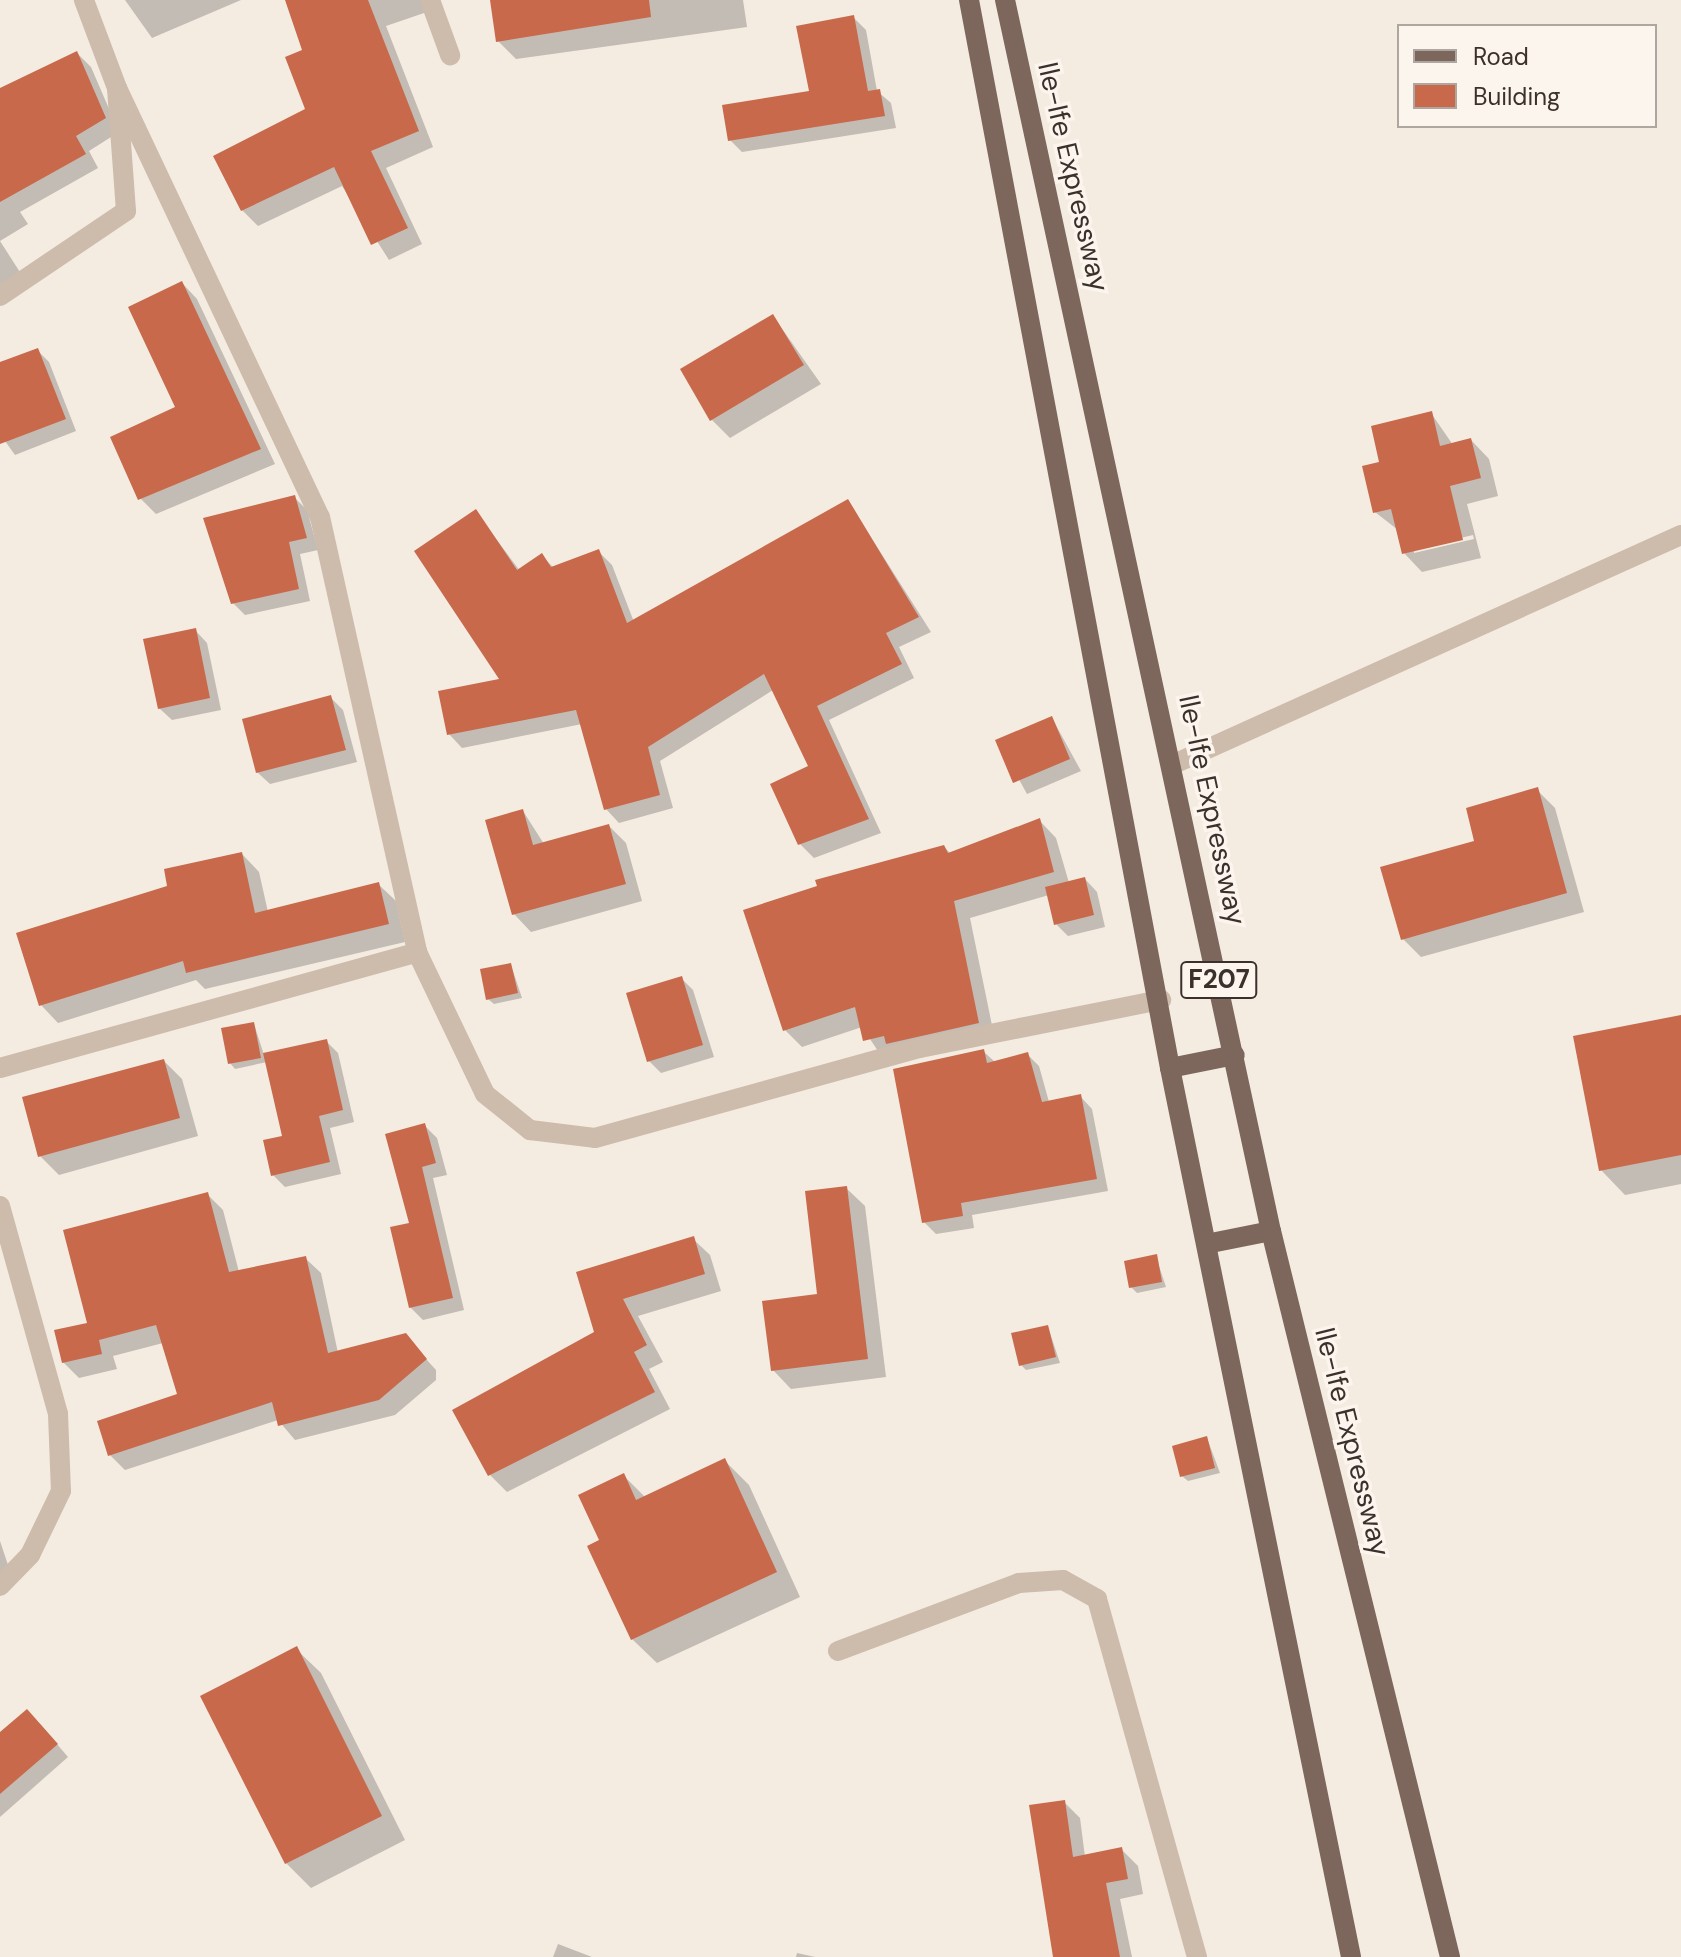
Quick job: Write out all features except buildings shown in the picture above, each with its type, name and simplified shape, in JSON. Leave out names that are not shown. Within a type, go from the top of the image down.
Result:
[{"type":"main road","name":"F207","points":[[969,0],[1161,1000],[1170,1068],[1211,1243],[1351,1957]]},
{"type":"main road","name":"Ile-Ife Expressway","points":[[1005,0],[1174,764],[1271,1231],[1450,1957]]},
{"type":"main road","points":[[1170,1068],[1235,1055]]},
{"type":"main road","points":[[1211,1243],[1271,1231]]},
{"type":"street","points":[[84,0],[117,88],[320,517],[417,952],[485,1094],[530,1130],[595,1138],[843,1067],[1161,1000]]},
{"type":"street","points":[[430,0],[450,55]]},
{"type":"street","points":[[0,296],[126,211],[117,88]]},
{"type":"street","points":[[1174,764],[1681,535]]},
{"type":"street","points":[[0,1068],[417,952]]},
{"type":"street","points":[[0,1206],[58,1414],[61,1491],[30,1555],[0,1586]]},
{"type":"street","points":[[838,1651],[1019,1583],[1063,1580],[1097,1599],[1197,1957]]}]
